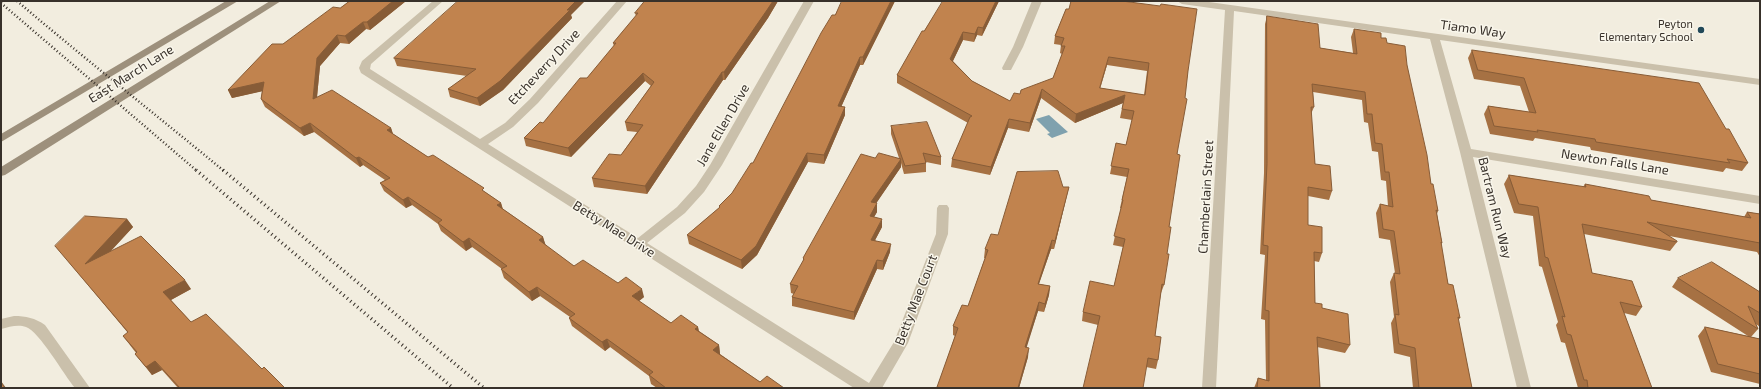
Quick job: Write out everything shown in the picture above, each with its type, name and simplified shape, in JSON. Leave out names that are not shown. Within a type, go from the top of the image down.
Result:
[{"type":"main road","name":"East March Lane","points":[[1,139],[234,1]]},
{"type":"main road","name":"East March Lane","points":[[1,172],[276,1]]},
{"type":"street","name":"Betty Mae Drive","points":[[438,1],[371,59],[364,68],[369,74],[866,388]]},
{"type":"street","name":"Etcheverry Drive","points":[[480,144],[509,125],[534,101],[622,1]]},
{"type":"street","name":"Jane Ellen Drive","points":[[638,244],[681,210],[700,190],[716,165],[809,1]]},
{"type":"street","points":[[1007,68],[1018,47],[1037,1]]},
{"type":"street","name":"Tiamo Way","points":[[1182,1],[1760,82]]},
{"type":"street","name":"Chamberlain Street","points":[[1209,388],[1230,8]]},
{"type":"street","name":"Bartram Run Way","points":[[1434,37],[1466,152],[1524,388]]},
{"type":"street","name":"Newton Falls Lane","points":[[1466,152],[1760,200]]},
{"type":"street","name":"Betty Mae Court","points":[[874,388],[901,343],[942,234],[943,208]]},
{"type":"street","points":[[1,324],[15,319],[35,323],[48,336],[65,364],[83,388]]},
{"type":"water","points":[[1049,115],[1068,132],[1052,138],[1047,134],[1050,133],[1036,119]]},
{"type":"building","points":[[350,1],[393,1],[367,22],[363,22],[345,36],[337,35],[317,58],[313,99],[332,90],[391,128],[387,130],[428,157],[433,155],[484,188],[482,190],[501,203],[497,205],[543,237],[539,240],[574,266],[583,260],[618,283],[626,277],[642,289],[632,296],[671,323],[681,315],[698,327],[695,329],[719,345],[713,350],[760,382],[767,376],[784,388],[666,388],[649,375],[653,372],[607,339],[602,342],[569,318],[575,314],[537,287],[529,292],[501,269],[507,266],[469,238],[463,242],[438,223],[442,220],[408,197],[403,200],[380,183],[390,178],[359,157],[356,158],[310,123],[300,128],[261,99],[264,82],[228,90],[272,44],[283,44],[333,7],[340,8]]},
{"type":"building","points":[[458,1],[576,1],[567,10],[570,10],[500,81],[477,98],[448,89],[476,69],[394,58]]},
{"type":"building","points":[[645,1],[773,1],[724,72],[722,72],[645,186],[592,178],[609,154],[621,155],[643,125],[625,122],[654,82],[643,73],[568,148],[524,138],[540,122],[543,123],[580,78],[587,78],[616,43],[613,43],[638,13],[635,13]]},
{"type":"building","points":[[842,1],[891,1],[863,57],[860,57],[838,106],[845,107],[824,155],[807,153],[756,246],[741,260],[687,235],[720,207],[719,206],[732,193],[751,163],[753,163],[821,33],[832,15],[835,15]]},
{"type":"building","points":[[943,1],[996,1],[983,28],[978,27],[975,34],[963,32],[950,59],[972,81],[1010,101],[1014,93],[1020,94],[1021,90],[1053,78],[1065,46],[1061,46],[1064,38],[1055,36],[1066,9],[1069,9],[1071,1],[1122,1],[1197,9],[1185,98],[1187,99],[1177,154],[1180,155],[1169,227],[1171,227],[1167,254],[1169,254],[1164,285],[1162,284],[1155,336],[1161,337],[1158,360],[1148,358],[1143,388],[1083,388],[1100,316],[1083,312],[1090,281],[1114,286],[1125,239],[1114,236],[1129,169],[1111,166],[1116,143],[1126,145],[1134,111],[1122,109],[1125,95],[1076,114],[1042,89],[1030,123],[1009,119],[991,167],[952,159],[970,117],[972,116],[897,75],[922,31],[924,31]],"holes":[[[1109,57],[1149,63],[1145,95],[1100,88]]]},
{"type":"building","points":[[1267,16],[1318,24],[1320,48],[1357,54],[1354,29],[1381,33],[1381,38],[1386,38],[1387,43],[1405,46],[1407,65],[1427,155],[1431,184],[1433,184],[1438,211],[1436,210],[1448,284],[1453,285],[1472,388],[1419,388],[1415,348],[1399,344],[1395,314],[1399,315],[1394,273],[1400,274],[1394,231],[1383,229],[1380,204],[1393,207],[1389,172],[1385,172],[1382,144],[1375,143],[1372,114],[1367,114],[1365,92],[1312,84],[1314,107],[1311,107],[1315,164],[1330,166],[1332,191],[1308,187],[1308,225],[1322,227],[1322,253],[1314,252],[1315,303],[1322,304],[1322,308],[1348,314],[1350,345],[1317,337],[1320,388],[1257,388],[1258,378],[1269,381],[1269,311],[1265,310],[1268,246],[1263,245],[1267,164]]},
{"type":"building","points":[[1472,50],[1699,83],[1726,129],[1729,129],[1748,163],[1727,159],[1730,163],[1596,142],[1595,139],[1537,130],[1538,132],[1494,126],[1488,106],[1536,113],[1524,78],[1478,70]]},
{"type":"building","points":[[927,122],[941,157],[923,153],[926,163],[905,166],[891,126]]},
{"type":"building","points":[[879,153],[901,159],[871,202],[877,203],[870,216],[882,219],[871,240],[891,244],[883,261],[877,260],[854,312],[792,297],[798,286],[790,284],[861,154],[875,158]]},
{"type":"building","points":[[1058,171],[1063,187],[1069,187],[1055,241],[1052,240],[1038,284],[1050,286],[1045,304],[1039,302],[1025,347],[1029,348],[1018,388],[937,387],[958,328],[953,326],[962,305],[968,306],[988,250],[985,249],[991,234],[998,235],[1017,172]]},
{"type":"building","points":[[1509,175],[1586,187],[1585,184],[1649,196],[1651,200],[1751,218],[1747,212],[1760,214],[1760,243],[1647,222],[1677,242],[1582,224],[1592,273],[1632,281],[1642,307],[1620,302],[1652,388],[1588,388],[1587,380],[1584,380],[1571,335],[1567,334],[1562,316],[1565,317],[1548,258],[1545,257],[1538,207],[1519,204]]},
{"type":"building","points":[[85,216],[127,219],[85,264],[141,236],[185,280],[163,292],[191,322],[206,314],[262,369],[264,367],[285,388],[180,388],[155,361],[146,367],[135,354],[137,352],[123,336],[128,332],[55,246]]},
{"type":"building","points":[[1712,262],[1760,292],[1760,313],[1748,306],[1758,329],[1678,278]]},
{"type":"building","points":[[1705,327],[1760,339],[1760,374],[1718,364]]},
{"type":"railway","points":[[17,1],[224,171]]},
{"type":"railway","points":[[1,3],[197,171]]},
{"type":"railway","points":[[196,170],[453,388]]},
{"type":"railway","points":[[223,170],[484,388]]},
{"type":"place","name":"Peyton Elementary School","points":[[1701,30]]}]
